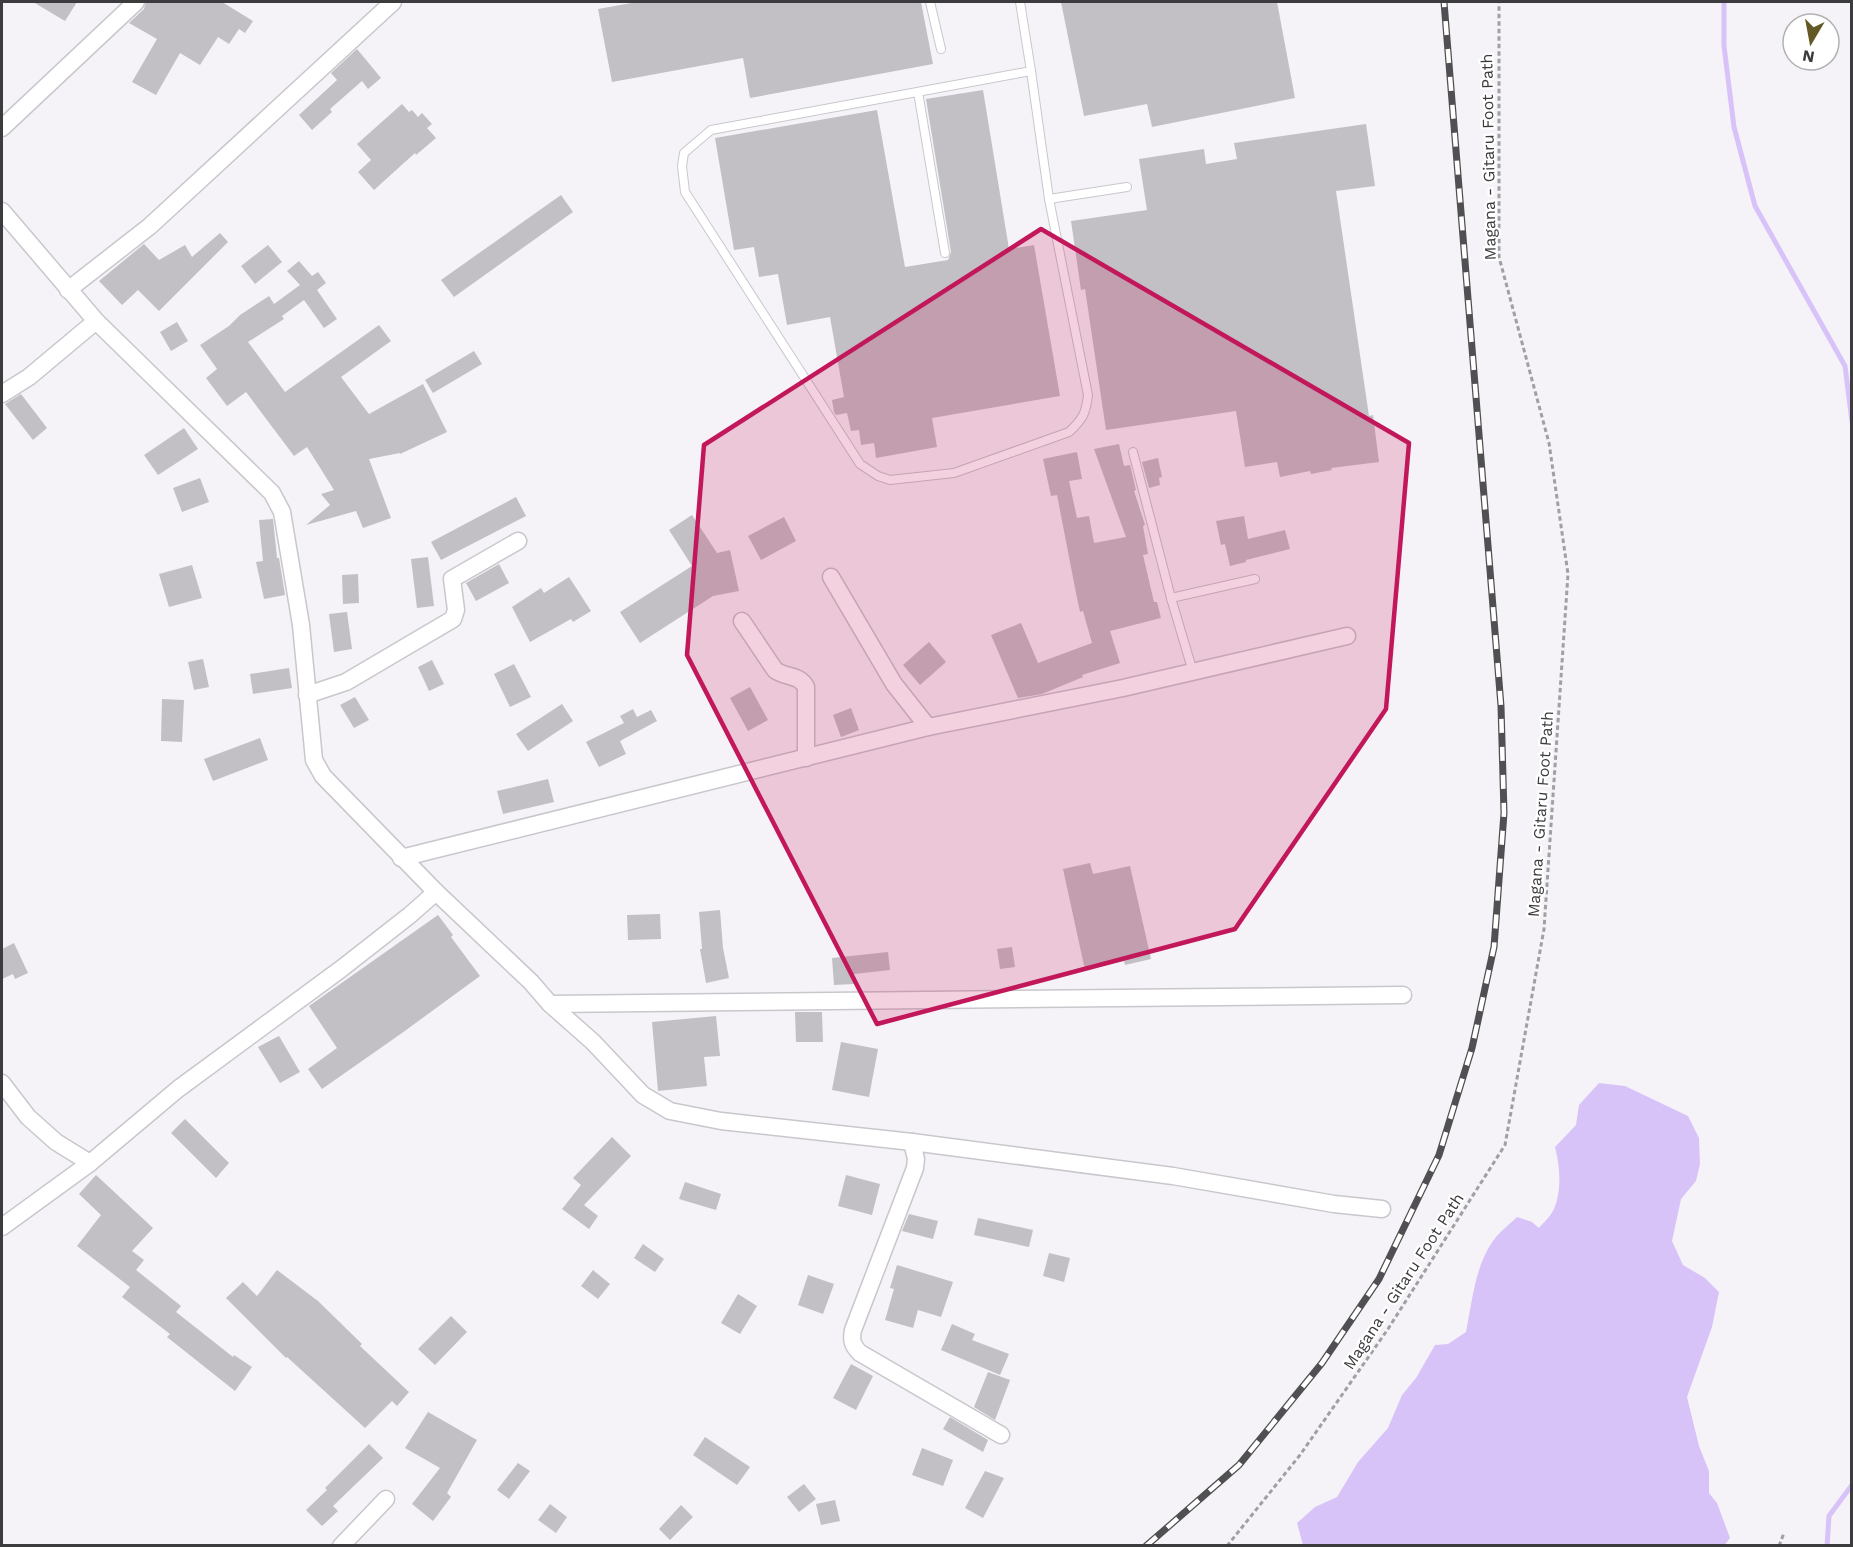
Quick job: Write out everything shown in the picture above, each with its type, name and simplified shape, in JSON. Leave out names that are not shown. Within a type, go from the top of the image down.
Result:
[{"type":"street","points":[[2,128],[136,2]]},
{"type":"street","points":[[68,290],[150,226],[393,2]]},
{"type":"street","points":[[2,212],[96,321],[272,493],[282,512],[301,625],[314,760],[336,792],[435,892],[523,974],[550,1004],[593,1042],[642,1095],[670,1111],[720,1121],[912,1142],[1173,1176],[1334,1204],[1382,1209]]},
{"type":"street","points":[[2,394],[29,377],[96,321]]},
{"type":"street","points":[[307,695],[346,682],[453,619],[456,610],[452,579],[518,541]]},
{"type":"street","points":[[831,577],[894,684],[928,727]]},
{"type":"street","points":[[742,621],[775,670],[783,675],[798,678],[806,687],[806,758]]},
{"type":"street","points":[[401,858],[928,727],[1124,688],[1347,636]]},
{"type":"street","points":[[2,1227],[90,1163],[178,1089],[341,969],[410,915],[435,892]]},
{"type":"street","points":[[550,1004],[1403,995]]},
{"type":"street","points":[[2,1083],[28,1117],[56,1142],[90,1163]]},
{"type":"street","points":[[912,1142],[916,1159],[915,1168],[853,1330],[851,1339],[853,1346],[860,1353],[1001,1435]]},
{"type":"street","points":[[341,1545],[386,1499]]},
{"type":"lane","points":[[930,2],[940,49]]},
{"type":"lane","points":[[1020,2],[1031,71],[1049,199],[1088,395],[1086,412],[1069,432],[954,473],[890,480],[878,476],[860,464],[685,192],[682,166],[684,153],[711,130],[1031,71]]},
{"type":"lane","points":[[918,92],[945,253]]},
{"type":"lane","points":[[1049,199],[1127,187]]},
{"type":"lane","points":[[1133,452],[1193,672]]},
{"type":"lane","points":[[1171,598],[1255,579]]},
{"type":"path","name":"Magana - Gitaru Foot Path","points":[[1227,1545],[1299,1455],[1388,1329],[1505,1145],[1545,929],[1568,574],[1549,443],[1499,257],[1499,2]]},
{"type":"path","points":[[1779,1545],[1784,1533]]},
{"type":"highlighted area","points":[[1041,229],[1409,443],[1386,709],[1235,929],[877,1024],[687,655],[704,445]]},
{"type":"shaded area","points":[[1599,1083],[1625,1086],[1688,1116],[1699,1138],[1700,1164],[1696,1181],[1681,1199],[1672,1241],[1683,1265],[1705,1278],[1719,1292],[1712,1327],[1687,1397],[1699,1446],[1709,1471],[1709,1493],[1717,1503],[1730,1538],[1724,1546],[1303,1545],[1297,1523],[1315,1507],[1337,1497],[1358,1462],[1388,1428],[1402,1395],[1416,1378],[1435,1345],[1448,1344],[1466,1332],[1478,1273],[1495,1238],[1517,1217],[1532,1222],[1539,1228],[1553,1212],[1559,1186],[1555,1147],[1576,1125],[1579,1105]]},
{"type":"building","points":[[33,2],[77,2],[65,21]]},
{"type":"building","points":[[146,2],[222,2],[253,21],[245,33],[239,29],[229,44],[218,37],[200,65],[180,53],[156,95],[132,82],[157,39],[129,23],[144,9]]},
{"type":"building","points":[[637,2],[921,2],[933,64],[750,98],[743,58],[612,82],[598,9]]},
{"type":"building","points":[[1061,2],[1277,2],[1295,98],[1152,127],[1147,104],[1084,116]]},
{"type":"building","points":[[357,49],[381,78],[368,89],[362,81],[330,109],[332,112],[312,130],[299,115],[337,80],[331,73]]},
{"type":"building","points":[[983,90],[1009,249],[1034,245],[1060,396],[932,418],[937,447],[876,458],[874,443],[861,445],[859,430],[851,431],[847,413],[836,415],[834,412],[832,400],[844,397],[830,317],[787,325],[778,274],[759,277],[754,247],[734,250],[715,138],[877,110],[905,267],[948,260],[951,252],[926,99]]},
{"type":"building","points":[[402,104],[418,117],[422,113],[432,124],[427,128],[436,138],[416,155],[415,153],[374,190],[358,172],[371,160],[357,144]]},
{"type":"building","points":[[1366,124],[1375,186],[1336,191],[1369,416],[1373,415],[1379,462],[1280,477],[1277,462],[1245,467],[1236,411],[1106,430],[1085,289],[1081,290],[1071,221],[1147,210],[1139,159],[1204,149],[1206,164],[1237,159],[1234,143]]},
{"type":"building","points":[[561,195],[573,212],[454,297],[441,280]]},
{"type":"building","points":[[220,233],[228,242],[159,311],[138,290],[122,305],[99,281],[144,244],[159,260],[185,245],[192,257]]},
{"type":"building","points":[[268,245],[282,262],[255,284],[241,266]]},
{"type":"building","points":[[299,261],[312,276],[318,272],[326,283],[317,290],[337,319],[324,328],[304,300],[282,316],[284,319],[248,342],[285,392],[379,325],[391,341],[341,377],[369,414],[423,384],[447,432],[400,454],[369,459],[391,518],[363,528],[356,511],[306,525],[330,505],[321,494],[334,490],[307,447],[294,456],[246,392],[227,406],[206,378],[217,369],[200,345],[269,296],[274,304],[300,285],[287,271]]},
{"type":"building","points":[[177,322],[188,341],[171,351],[160,332]]},
{"type":"building","points":[[474,351],[482,364],[433,393],[425,380]]},
{"type":"building","points":[[21,394],[47,428],[33,440],[5,404]]},
{"type":"building","points":[[184,428],[198,449],[158,475],[144,455]]},
{"type":"building","points":[[1119,444],[1124,466],[1130,465],[1136,490],[1134,491],[1145,525],[1143,526],[1148,554],[1143,555],[1154,602],[1157,602],[1161,618],[1110,631],[1120,663],[1082,675],[1083,677],[1042,694],[1018,698],[991,635],[1021,623],[1038,663],[1092,643],[1083,611],[1080,612],[1057,495],[1051,496],[1043,459],[1077,452],[1082,479],[1069,481],[1077,518],[1089,516],[1094,543],[1126,537],[1094,449]]},
{"type":"building","points":[[1158,458],[1162,477],[1159,478],[1160,485],[1149,488],[1142,462]]},
{"type":"building","points":[[200,478],[209,502],[182,512],[173,488]]},
{"type":"building","points":[[516,497],[526,516],[441,560],[431,542]]},
{"type":"building","points":[[692,515],[717,553],[730,550],[739,591],[713,596],[640,643],[620,612],[692,566],[669,530]]},
{"type":"building","points":[[1244,516],[1248,539],[1285,530],[1290,549],[1230,566],[1225,544],[1221,545],[1216,521]]},
{"type":"building","points":[[784,517],[796,541],[761,560],[748,536]]},
{"type":"building","points":[[273,519],[277,558],[279,558],[285,595],[264,599],[256,562],[263,561],[259,520]]},
{"type":"building","points":[[428,557],[434,606],[417,608],[411,559]]},
{"type":"building","points":[[499,564],[509,583],[476,601],[466,583]]},
{"type":"building","points":[[192,565],[202,598],[169,607],[159,574]]},
{"type":"building","points":[[358,574],[359,603],[343,604],[342,575]]},
{"type":"building","points":[[569,577],[591,611],[573,622],[571,619],[530,642],[512,607],[541,588],[544,593]]},
{"type":"building","points":[[347,612],[352,649],[334,652],[329,614]]},
{"type":"building","points":[[929,642],[946,662],[920,685],[903,665]]},
{"type":"building","points":[[203,659],[209,687],[194,690],[188,662]]},
{"type":"building","points":[[432,660],[444,684],[429,691],[418,667]]},
{"type":"building","points":[[514,664],[531,697],[510,707],[494,674]]},
{"type":"building","points":[[289,668],[292,688],[253,694],[250,674]]},
{"type":"building","points":[[750,687],[768,720],[748,731],[730,698]]},
{"type":"building","points":[[355,697],[369,720],[354,728],[340,705]]},
{"type":"building","points":[[162,699],[184,700],[182,742],[161,741]]},
{"type":"building","points":[[562,704],[573,721],[528,751],[516,734]]},
{"type":"building","points":[[851,708],[859,730],[841,737],[833,715]]},
{"type":"building","points":[[633,709],[637,717],[651,710],[657,721],[620,741],[626,754],[599,767],[586,742],[624,723],[620,716]]},
{"type":"building","points":[[260,738],[268,760],[213,781],[204,759]]},
{"type":"building","points":[[548,779],[554,802],[503,814],[497,791]]},
{"type":"building","points":[[1090,863],[1093,874],[1130,866],[1151,959],[1125,965],[1124,961],[1085,970],[1063,869]]},
{"type":"building","points":[[720,910],[723,948],[729,978],[706,983],[700,949],[702,949],[699,912]]},
{"type":"building","points":[[660,914],[661,939],[628,940],[627,915]]},
{"type":"building","points":[[438,915],[480,976],[322,1089],[308,1069],[337,1048],[309,1006]]},
{"type":"building","points":[[14,943],[28,973],[15,979],[13,974],[2,979],[2,949]]},
{"type":"building","points":[[1012,947],[1015,967],[1000,969],[997,949]]},
{"type":"building","points":[[888,952],[890,970],[854,974],[854,984],[834,985],[832,958]]},
{"type":"building","points":[[795,1012],[822,1012],[823,1042],[796,1042]]},
{"type":"building","points":[[716,1016],[720,1056],[704,1057],[707,1086],[658,1091],[652,1022]]},
{"type":"building","points":[[279,1036],[300,1072],[280,1083],[258,1047]]},
{"type":"building","points":[[841,1042],[878,1049],[869,1097],[832,1090]]},
{"type":"building","points":[[185,1119],[229,1163],[216,1178],[171,1133]]},
{"type":"building","points":[[612,1137],[631,1156],[584,1205],[598,1216],[589,1229],[562,1209],[581,1185],[573,1178]]},
{"type":"building","points":[[96,1175],[153,1228],[132,1251],[144,1260],[136,1270],[181,1306],[176,1312],[233,1357],[234,1355],[252,1367],[235,1391],[167,1337],[170,1334],[122,1297],[130,1287],[77,1246],[101,1215],[79,1194]]},
{"type":"building","points":[[846,1175],[880,1184],[872,1215],[838,1206]]},
{"type":"building","points":[[685,1182],[721,1194],[716,1210],[679,1199]]},
{"type":"building","points":[[909,1214],[938,1221],[933,1239],[902,1231]]},
{"type":"building","points":[[978,1218],[1033,1230],[1029,1247],[974,1235]]},
{"type":"building","points":[[643,1244],[664,1259],[655,1272],[634,1258]]},
{"type":"building","points":[[1049,1253],[1070,1258],[1064,1282],[1043,1276]]},
{"type":"building","points":[[897,1265],[953,1282],[941,1317],[918,1310],[913,1328],[885,1320],[894,1289],[890,1288]]},
{"type":"building","points":[[277,1270],[318,1301],[362,1344],[360,1346],[409,1392],[397,1406],[392,1401],[365,1428],[286,1358],[226,1298],[243,1282],[257,1296]]},
{"type":"building","points":[[593,1270],[610,1284],[598,1299],[581,1286]]},
{"type":"building","points":[[808,1275],[834,1284],[823,1314],[798,1305]]},
{"type":"building","points":[[738,1294],[757,1306],[740,1334],[721,1323]]},
{"type":"building","points":[[451,1316],[467,1332],[435,1365],[418,1349]]},
{"type":"building","points":[[952,1324],[975,1334],[972,1340],[1009,1354],[1000,1375],[941,1350]]},
{"type":"building","points":[[851,1364],[873,1376],[856,1410],[833,1398]]},
{"type":"building","points":[[988,1372],[1010,1380],[995,1420],[974,1407]]},
{"type":"building","points":[[428,1412],[477,1440],[447,1493],[451,1497],[433,1521],[412,1504],[440,1468],[405,1448]]},
{"type":"building","points":[[950,1417],[988,1440],[983,1452],[943,1429]]},
{"type":"building","points":[[705,1437],[750,1467],[737,1485],[693,1455]]},
{"type":"building","points":[[369,1444],[383,1458],[333,1506],[338,1511],[322,1526],[306,1510]]},
{"type":"building","points":[[922,1448],[953,1460],[943,1486],[912,1475]]},
{"type":"building","points":[[518,1463],[530,1471],[509,1499],[497,1490]]},
{"type":"building","points":[[985,1471],[1004,1478],[983,1518],[965,1508]]},
{"type":"building","points":[[804,1484],[816,1499],[799,1512],[787,1497]]},
{"type":"building","points":[[835,1500],[840,1521],[821,1525],[816,1504]]},
{"type":"building","points":[[550,1504],[567,1517],[556,1533],[538,1520]]},
{"type":"building","points":[[681,1505],[693,1517],[670,1540],[659,1529]]},
{"type":"waterway","points":[[1724,2],[1724,46],[1734,127],[1755,206],[1845,366],[1852,422]]},
{"type":"waterway","points":[[1827,1546],[1829,1516],[1852,1485]]},
{"type":"railway","points":[[1146,1546],[1239,1465],[1322,1363],[1379,1279],[1439,1155],[1472,1048],[1494,947],[1504,813],[1501,706],[1444,2]]}]
